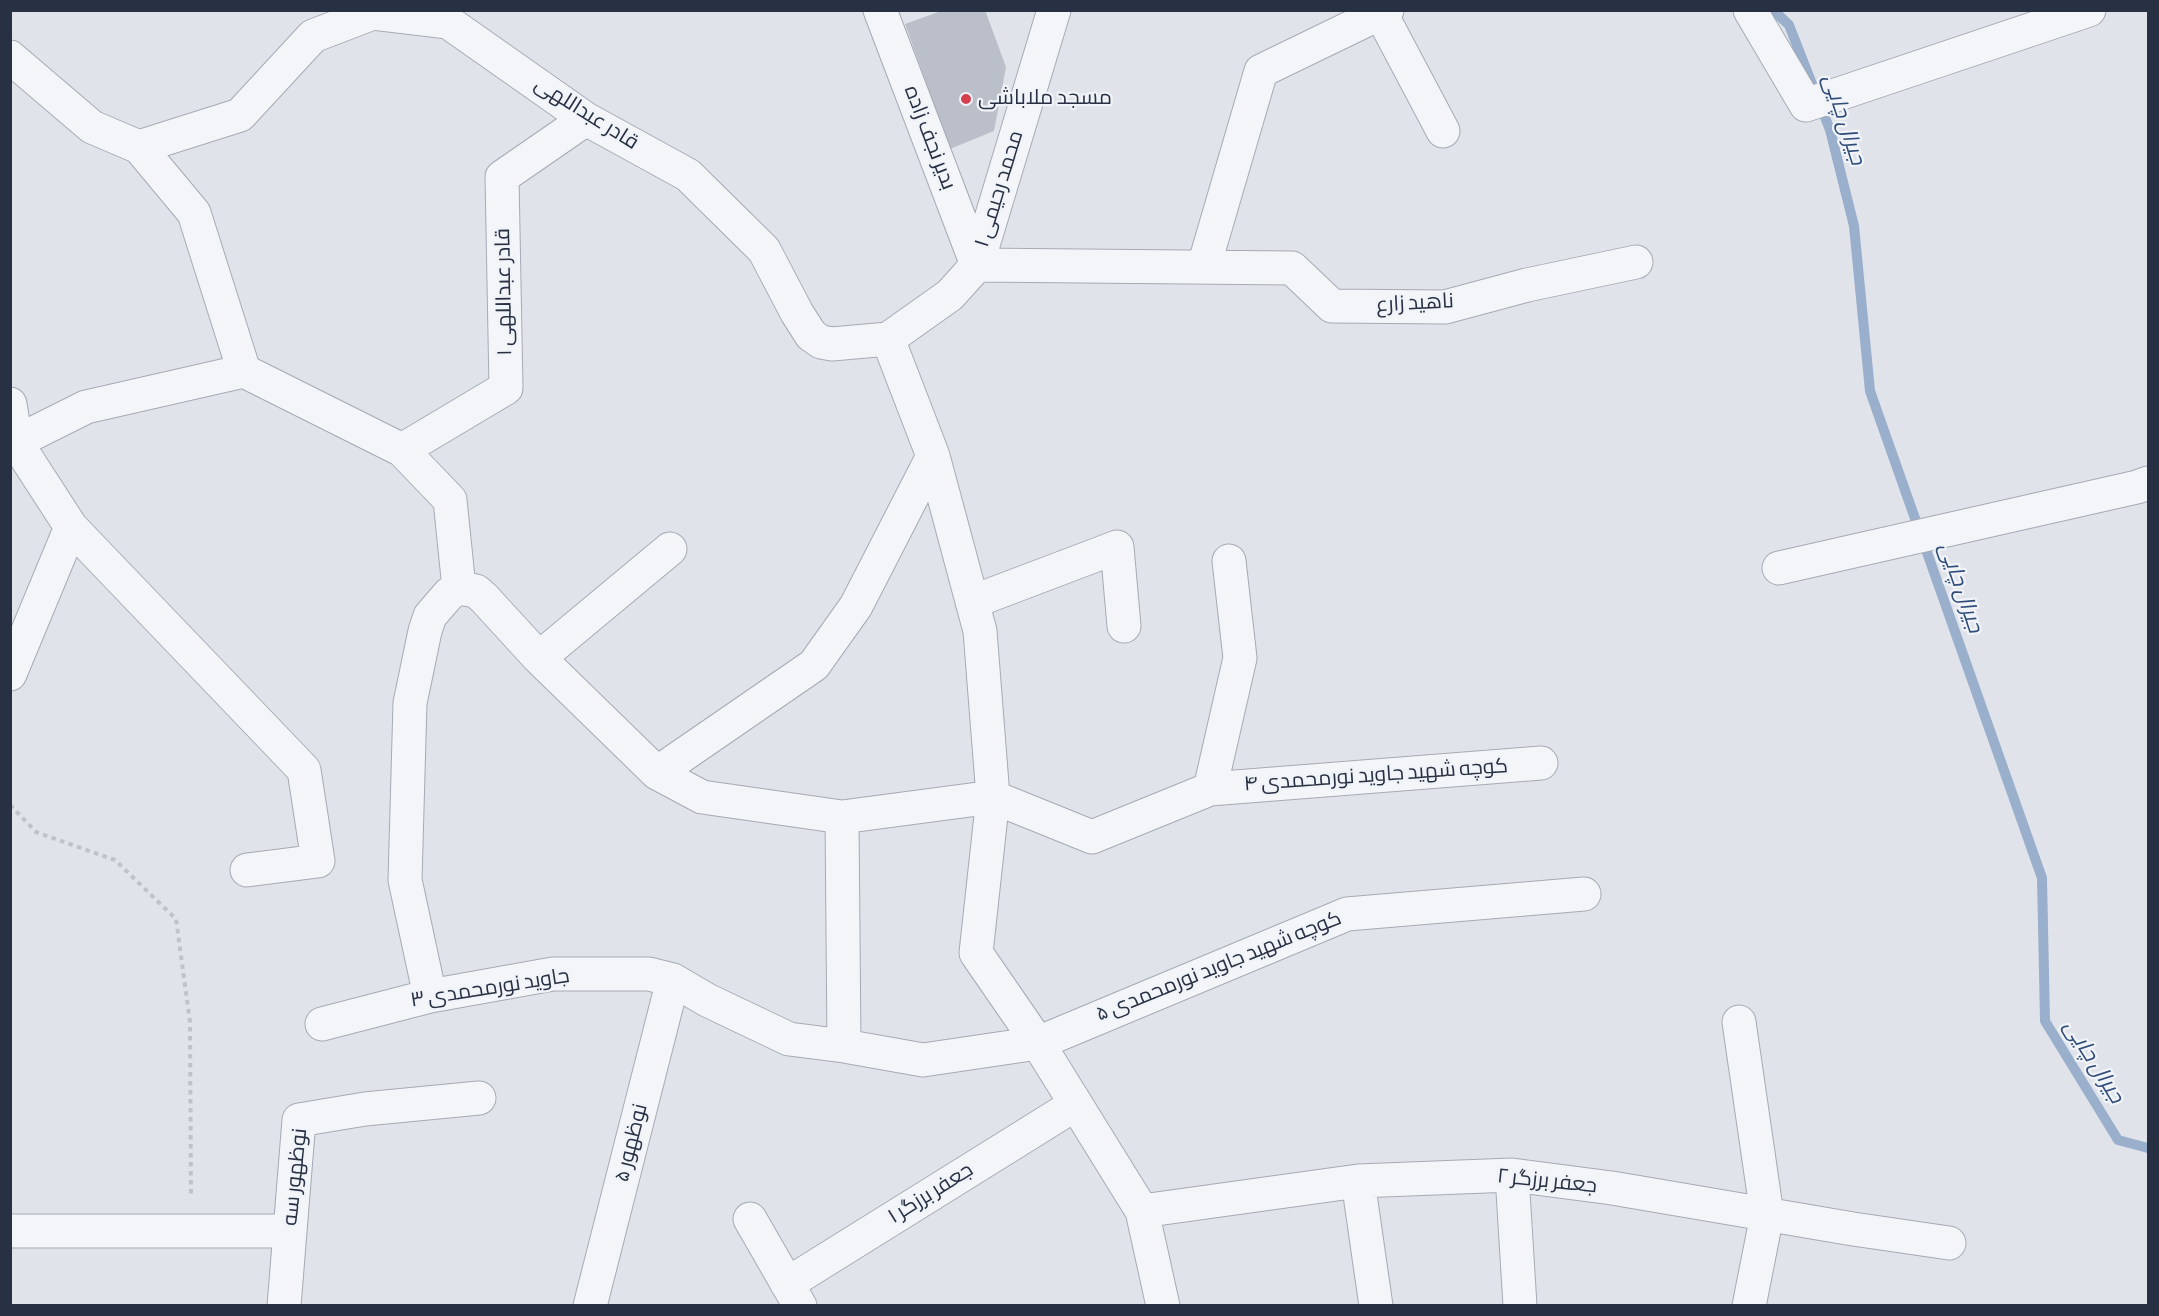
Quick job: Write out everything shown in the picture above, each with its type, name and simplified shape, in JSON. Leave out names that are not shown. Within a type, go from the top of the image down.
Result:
[{"type":"street","name":"بدیر نجف زاده","points":[[880,10],[977,265]]},
{"type":"street","name":"محمد رحیمی ۱","points":[[977,265],[1053,10]]},
{"type":"street","points":[[1750,10],[1806,105],[2089,10]]},
{"type":"street","points":[[1204,266],[1261,71],[1384,11],[1443,130]]},
{"type":"street","name":"قادر عبداللهی","points":[[139,147],[240,115],[307,23],[372,13],[461,16],[586,119],[688,175],[764,250],[797,313],[811,334],[822,342],[832,344],[888,339]]},
{"type":"street","points":[[10,57],[92,127],[139,147],[194,213],[244,371]]},
{"type":"street","name":"قادر عبداللهی ۱","points":[[402,450],[506,388],[502,177],[586,119]]},
{"type":"street","name":"ناهید زارع","points":[[977,265],[1292,268],[1332,306],[1445,307],[1527,285],[1636,262]]},
{"type":"street","points":[[977,265],[950,295],[888,339],[933,456],[980,631],[993,797],[976,953],[1038,1043],[1142,1211],[1163,1305]]},
{"type":"street","points":[[16,442],[86,407],[244,371],[402,450],[450,500],[459,588]]},
{"type":"street","points":[[10,404],[16,442],[71,527],[304,770],[318,861],[247,870]]},
{"type":"street","points":[[657,773],[814,665],[856,606],[933,456]]},
{"type":"street","points":[[1779,568],[2137,488],[2148,483]]},
{"type":"street","points":[[10,675],[71,527]]},
{"type":"street","points":[[972,602],[1117,547],[1124,626]]},
{"type":"street","points":[[539,658],[670,549]]},
{"type":"street","name":"کوچه شهید جاوید نورمحمدی ۴","points":[[1210,789],[1240,658],[1229,561]]},
{"type":"street","points":[[430,996],[405,880],[410,703],[430,616],[449,594],[459,588],[476,591],[484,597],[539,658],[657,773],[702,797],[842,817],[993,797]]},
{"type":"street","name":"کوچه شهید جاوید نورمحمدی ۴","points":[[993,797],[1092,837],[1210,789],[1541,763]]},
{"type":"street","points":[[842,817],[844,1046]]},
{"type":"street","name":"کوچه شهید جاوید نورمحمدی ۵","points":[[1038,1043],[1347,914],[1584,894]]},
{"type":"street","name":"جاوید نورمحمدی ۳","points":[[322,1024],[430,996],[553,974],[649,974],[673,980],[707,1000],[789,1039],[923,1060],[1038,1043]]},
{"type":"street","name":"نوظهور ۵","points":[[590,1305],[673,980]]},
{"type":"street","points":[[1739,1022],[1767,1215],[1749,1305]]},
{"type":"street","name":"نوظهور سه","points":[[284,1305],[299,1120],[365,1109],[479,1098]]},
{"type":"street","name":"جعفر برزگر ۱","points":[[794,1294],[1076,1104]]},
{"type":"street","points":[[1512,1174],[1520,1305]]},
{"type":"street","name":"جعفر برزگر ۲","points":[[1142,1211],[1358,1181],[1512,1174],[1949,1243]]},
{"type":"street","points":[[1358,1181],[1376,1305]]},
{"type":"street","points":[[750,1219],[794,1294]]},
{"type":"street","points":[[10,1231],[290,1231]]},
{"type":"path","points":[[10,805],[36,832],[115,860],[177,919],[190,1022],[191,1231]]},
{"type":"building","name":"مسجد ملاباشی","points":[[944,10],[985,10],[1006,67],[994,131],[950,149],[905,24]]},
{"type":"waterway","name":"جیرال چایی","points":[[1773,10],[1789,25],[1830,130],[1854,226],[1870,391],[2042,878],[2045,1021],[2118,1140],[2148,1148]]},
{"type":"place","name":"مسجد ملاباشی","points":[[966,99]]}]
